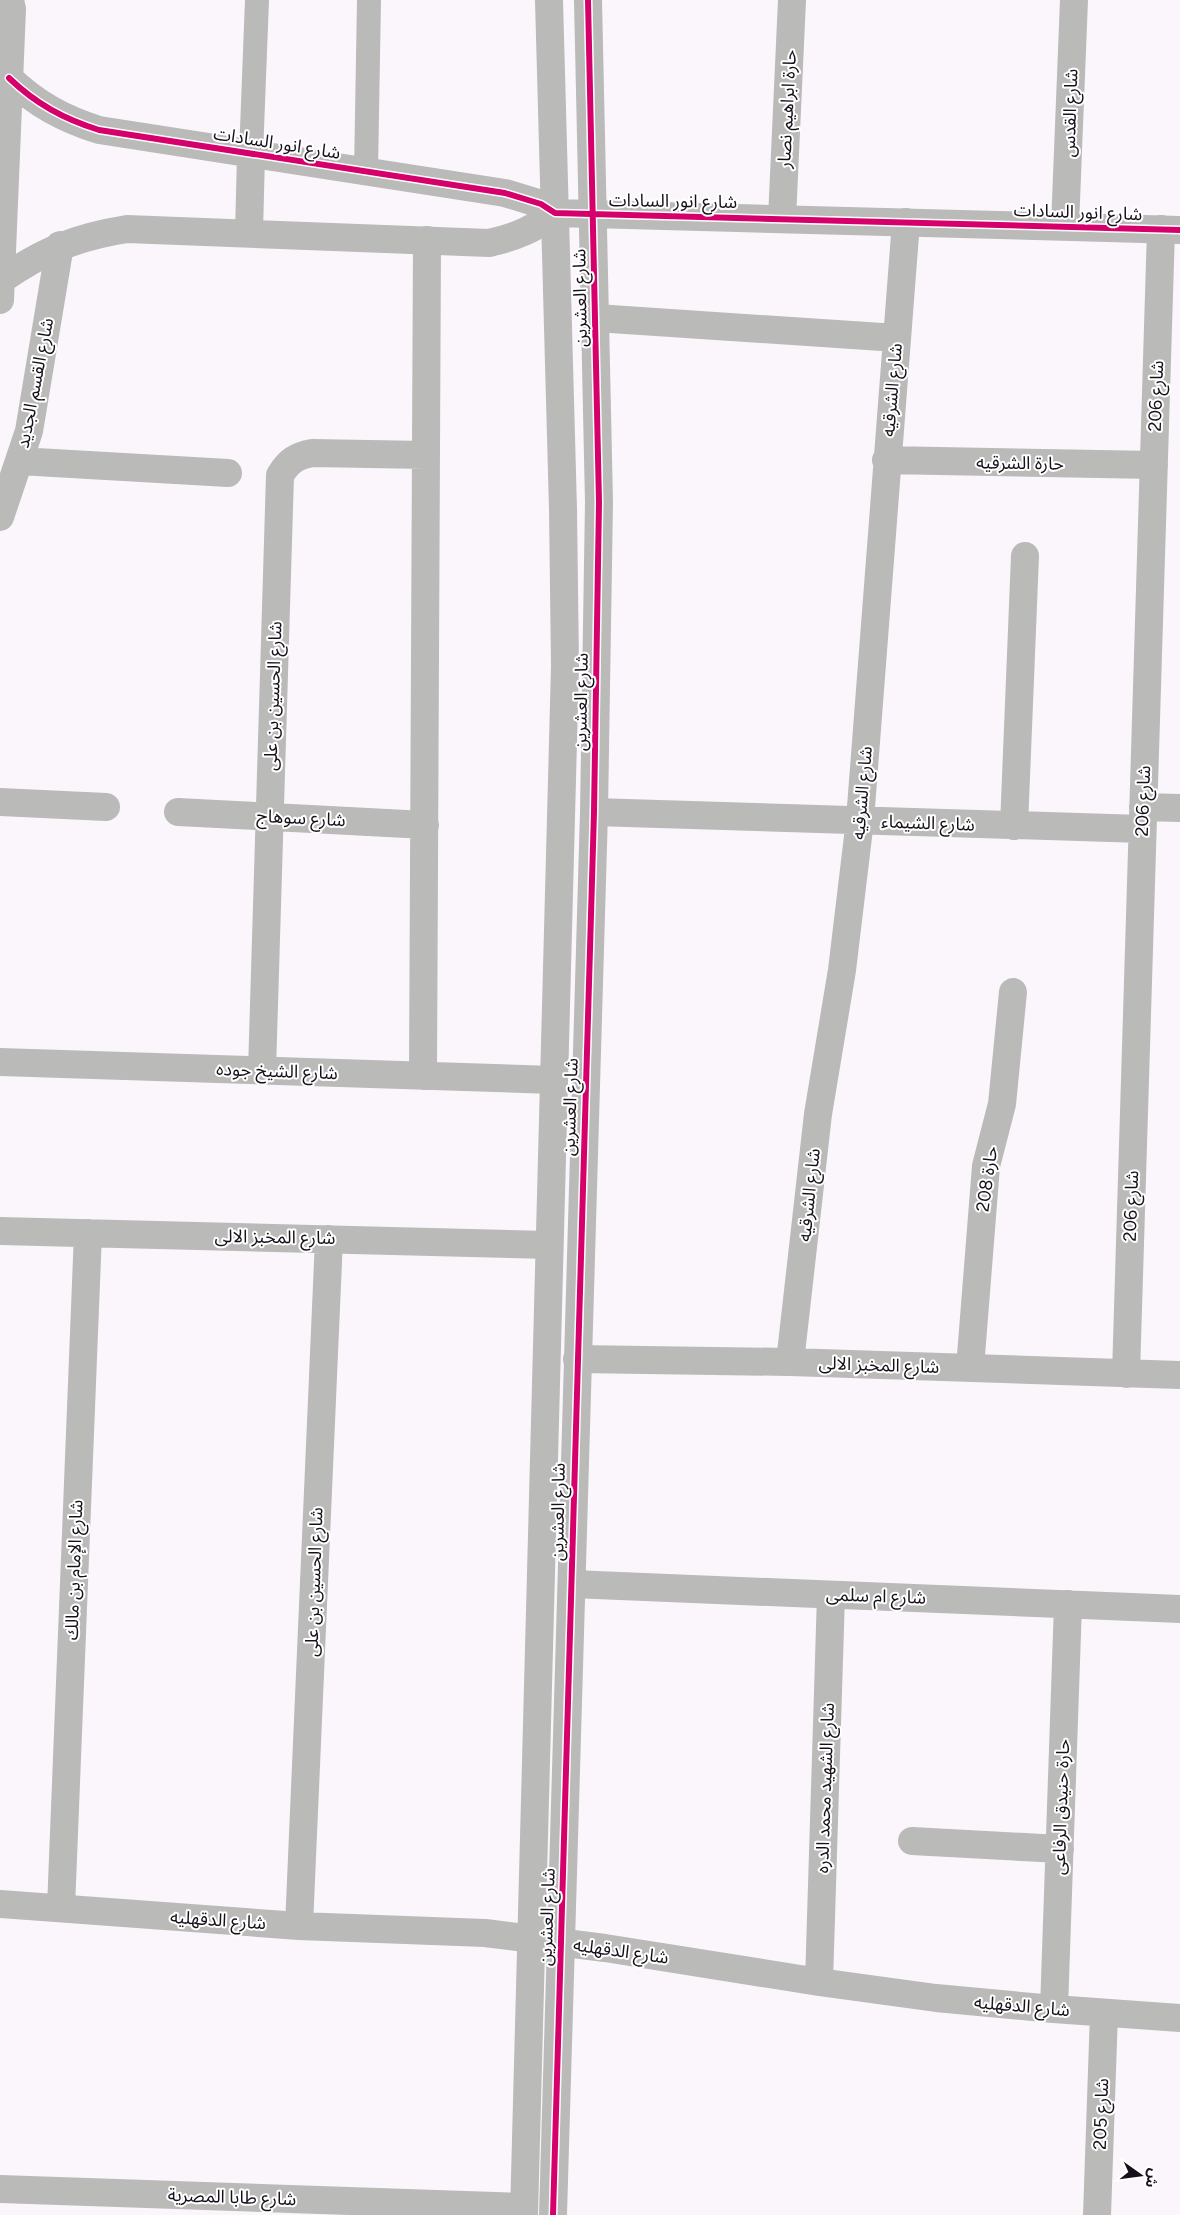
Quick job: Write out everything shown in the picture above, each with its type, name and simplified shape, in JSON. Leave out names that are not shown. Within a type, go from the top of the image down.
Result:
[{"type":"street","points":[[1,290],[12,9],[10,0]]},
{"type":"street","name":"شارع العشرين","points":[[524,2211],[565,666],[549,0]]},
{"type":"street","name":"شارع العشرين","points":[[553,2215],[594,812],[599,522],[588,0]]},
{"type":"street","name":"حارة ابراهيم نصار","points":[[782,219],[792,0]]},
{"type":"street","name":"شارع القدس","points":[[1065,226],[1074,0]]},
{"type":"street","name":"شارع انور السادات","points":[[9,78],[28,96],[51,111],[82,125],[99,130],[505,193],[541,204],[555,213],[1171,229]]},
{"type":"street","points":[[249,233],[251,155]]},
{"type":"street","points":[[1,290],[29,261],[60,245],[92,234],[127,228],[489,243],[514,238],[536,228],[555,213]]},
{"type":"street","name":"شارع الشرقيه","points":[[790,1362],[818,1114],[842,970],[860,820],[886,460],[906,222]]},
{"type":"street","name":"شارع 206","points":[[1126,1374],[1154,465],[1168,377],[1171,229]]},
{"type":"street","points":[[423,1076],[427,240]]},
{"type":"street","name":"شارع القسم الجديد","points":[[0,517],[11,472],[29,431],[60,245]]},
{"type":"street","points":[[596,318],[897,338]]},
{"type":"street","name":"شارع الحسين بن على","points":[[262,1071],[280,475],[287,463],[298,456],[312,454],[426,455]]},
{"type":"street","name":"حارة الشرقيه","points":[[886,460],[1154,465]]},
{"type":"street","points":[[11,472],[228,473]]},
{"type":"street","points":[[1014,826],[1025,556]]},
{"type":"street","points":[[0,802],[106,807]]},
{"type":"street","name":"شارع الشيماء","points":[[594,812],[1014,826],[1143,818],[1180,808]]},
{"type":"street","name":"شارع سوهاج","points":[[178,812],[424,824]]},
{"type":"street","name":"حارة 208","points":[[970,1368],[984,1180],[989,1152],[1004,1095],[1013,992]]},
{"type":"street","name":"شارع الشيخ جوده","points":[[0,1062],[554,1080]]},
{"type":"street","name":"شارع المخبز الالى","points":[[0,1231],[550,1245]]},
{"type":"street","name":"شارع الإمام بن مالك","points":[[61,1908],[88,1233]]},
{"type":"street","name":"شارع الحسين بن على","points":[[300,1926],[329,1239]]},
{"type":"street","name":"شارع المخبز الالى","points":[[577,1359],[790,1362],[1180,1375]]},
{"type":"street","name":"شارع ام سلمى","points":[[572,1584],[1180,1609]]},
{"type":"street","name":"شارع الشهيد محمد الدره","points":[[819,1982],[831,1595]]},
{"type":"street","name":"حارة حنيدق الرفاعى","points":[[1054,2010],[1068,1604]]},
{"type":"street","points":[[912,1841],[1060,1849]]},
{"type":"street","name":"شارع الدقهليه","points":[[0,1904],[300,1926],[437,1930],[532,1938],[936,1998],[1054,2010],[1180,2018]]},
{"type":"street","name":"شارع 205","points":[[1097,2215],[1104,2013]]},
{"type":"street","name":"شارع طابا المصرية","points":[[0,2189],[524,2211]]},
{"type":"lane","points":[[251,155],[257,0]]},
{"type":"lane","points":[[366,172],[369,0]]},
{"type":"cycle path","points":[[553,2215],[594,812],[599,502],[588,0]]},
{"type":"cycle path","points":[[9,78],[30,96],[51,110],[99,130],[505,193],[541,204],[555,213],[1180,230]]}]
